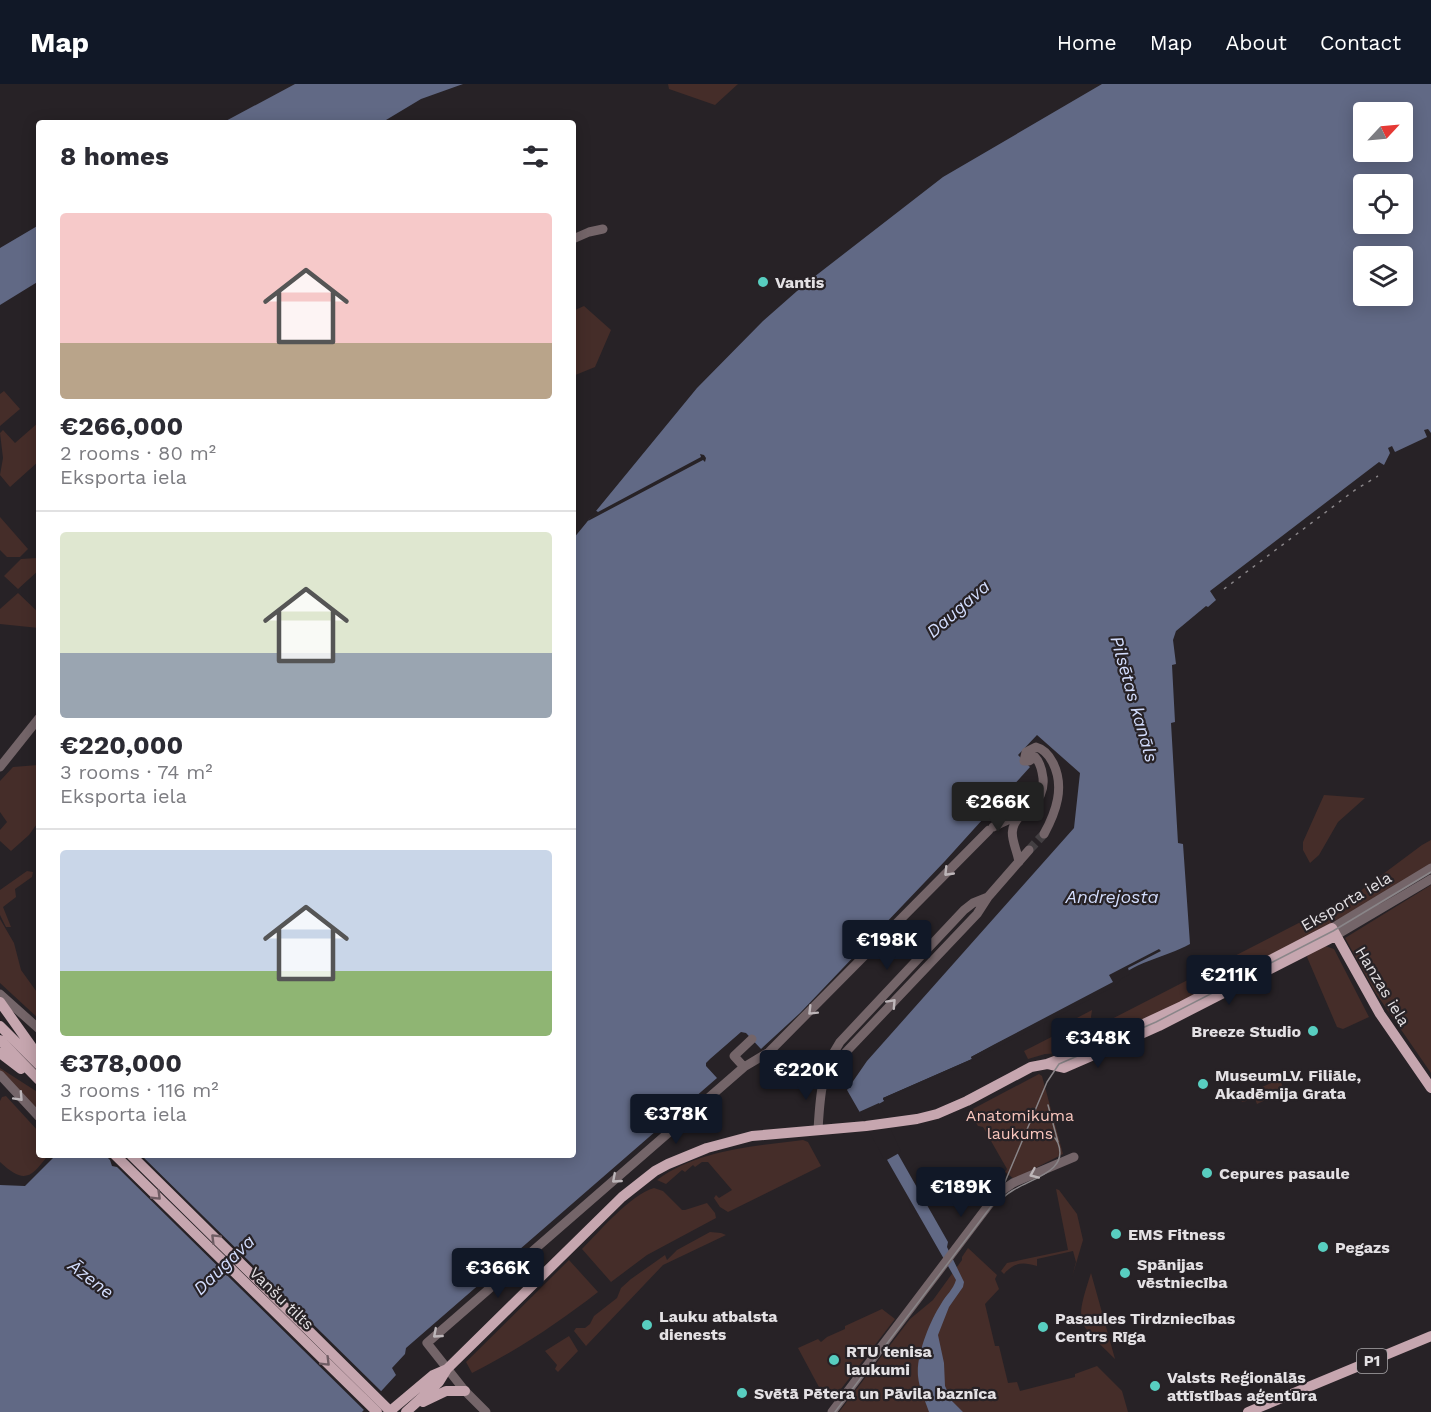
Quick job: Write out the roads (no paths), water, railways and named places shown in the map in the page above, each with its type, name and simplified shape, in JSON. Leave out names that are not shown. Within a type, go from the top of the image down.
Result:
[{"type":"main road","name":"Eksporta iela","points":[[447,1369],[622,1197],[655,1171],[685,1156],[729,1141],[775,1133],[890,1124],[937,1114],[1031,1067],[1047,1064],[1105,1042],[1333,932]]},
{"type":"main road","name":"Hanzas iela","points":[[1333,932],[1380,1014],[1431,1088]]},
{"type":"main road","points":[[0,1002],[36,1053]]},
{"type":"main road","points":[[0,1026],[36,1062]]},
{"type":"main road","points":[[0,1040],[36,1078]]},
{"type":"main road","points":[[0,1053],[36,1079]]},
{"type":"main road","name":"Vanšu tilts","points":[[118,1158],[377,1412]]},
{"type":"main road","name":"Vanšu tilts","points":[[134,1158],[390,1412]]},
{"type":"main road","name":"P1","points":[[1248,1412],[1431,1336]]},
{"type":"main road","points":[[390,1412],[433,1375],[447,1369]]},
{"type":"main road","points":[[407,1412],[439,1382],[447,1369]]},
{"type":"main road","points":[[407,1412],[437,1394],[465,1390]]},
{"type":"street","points":[[576,238],[603,229]]},
{"type":"street","points":[[0,767],[36,722]]},
{"type":"street","points":[[1019,862],[1011,832],[1022,814],[1039,798],[1042,790],[1042,774],[1036,757],[1024,761],[1026,752],[1036,747],[1046,752],[1058,776],[1059,787],[1052,819],[1044,834]]},
{"type":"street","points":[[486,1412],[447,1369],[427,1342],[744,1067],[769,1052],[991,829],[1022,814]]},
{"type":"street","points":[[818,1131],[820,1094],[831,1056],[854,1027],[964,910],[988,897],[1029,850]]},
{"type":"street","name":"Eksporta iela","points":[[1333,932],[1431,868]]},
{"type":"street","name":"Eksporta iela","points":[[1333,932],[1431,879]]},
{"type":"street","points":[[0,994],[36,1026]]},
{"type":"street","points":[[744,1067],[734,1056],[752,1039]]},
{"type":"street","points":[[0,1075],[36,1114]]},
{"type":"street","points":[[832,1412],[996,1194],[1016,1182],[1074,1157]]},
{"type":"water","points":[[295,84],[463,84],[421,99],[386,120],[228,120]]},
{"type":"water","points":[[1102,84],[1431,84],[1431,433],[1428,429],[1424,430],[1427,437],[1395,452],[1392,446],[1388,448],[1390,453],[1384,465],[1379,462],[1210,591],[1216,600],[1176,631],[1173,640],[1176,664],[1172,665],[1175,722],[1171,723],[1178,843],[1183,844],[1190,944],[1138,965],[1112,984],[971,1057],[972,1059],[883,1098],[884,1101],[877,1105],[898,1154],[948,1242],[947,1247],[964,1282],[949,1307],[938,1335],[944,1363],[945,1386],[952,1401],[963,1412],[929,1412],[918,1376],[921,1348],[928,1329],[956,1280],[847,1090],[867,1061],[1074,828],[1080,773],[1037,735],[1018,755],[1030,767],[945,861],[800,1013],[761,1049],[746,1033],[741,1032],[710,1059],[706,1066],[717,1078],[406,1348],[405,1354],[392,1368],[396,1375],[362,1412],[0,1412],[0,1185],[25,1186],[53,1158],[576,1158],[576,535],[697,388],[763,321],[805,284],[943,177]]},
{"type":"water","points":[[36,227],[36,283],[0,305],[0,248]]},
{"type":"tunnel","points":[[1029,850],[1044,834]]},
{"type":"tram line","points":[[835,1412],[999,1196],[1047,1082],[1059,1064],[1156,1022],[1333,931],[1431,872]]},
{"type":"tram line","points":[[1048,1105],[1058,1142]]},
{"type":"tram line","points":[[1000,1201],[1018,1187],[1050,1170],[1057,1163],[1060,1154],[1058,1143],[1051,1134],[1040,1130],[1023,1139]]},
{"type":"railway","points":[[1224,589],[1355,490],[1378,476]]},
{"type":"place","name":"Vantis","points":[[763,282]]},
{"type":"place","name":"Breeze Studio","points":[[1313,1031]]},
{"type":"place","name":"MuseumLV. Filiāle, Akadēmija Grata","points":[[1203,1084]]},
{"type":"place","name":"Cepures pasaule","points":[[1207,1173]]},
{"type":"place","name":"EMS Fitness","points":[[1116,1234]]},
{"type":"place","name":"Pegazs","points":[[1323,1247]]},
{"type":"place","name":"Spānijas vēstniecība","points":[[1125,1273]]},
{"type":"place","name":"Lauku atbalsta dienests","points":[[647,1325]]},
{"type":"place","name":"Pasaules Tirdzniecības Centrs Rīga","points":[[1043,1327]]},
{"type":"place","name":"RTU tenisa laukumi","points":[[834,1360]]},
{"type":"place","name":"Valsts Reģionālās attīstības aģentūra","points":[[1155,1386]]},
{"type":"place","name":"Svētā Pētera un Pāvila baznīca","points":[[742,1393]]},
{"type":"water label","name":"Daugava","points":[[958,609]]},
{"type":"water label","name":"Pilsētas kanāls","points":[[1134,699]]},
{"type":"water label","name":"Andrejosta","points":[[1112,897]]},
{"type":"water label","name":"Daugava","points":[[224,1265]]},
{"type":"water label","name":"Āzene","points":[[91,1279]]},
{"type":"park label","name":"Anatomikuma laukums","points":[[1020,1124]]}]
